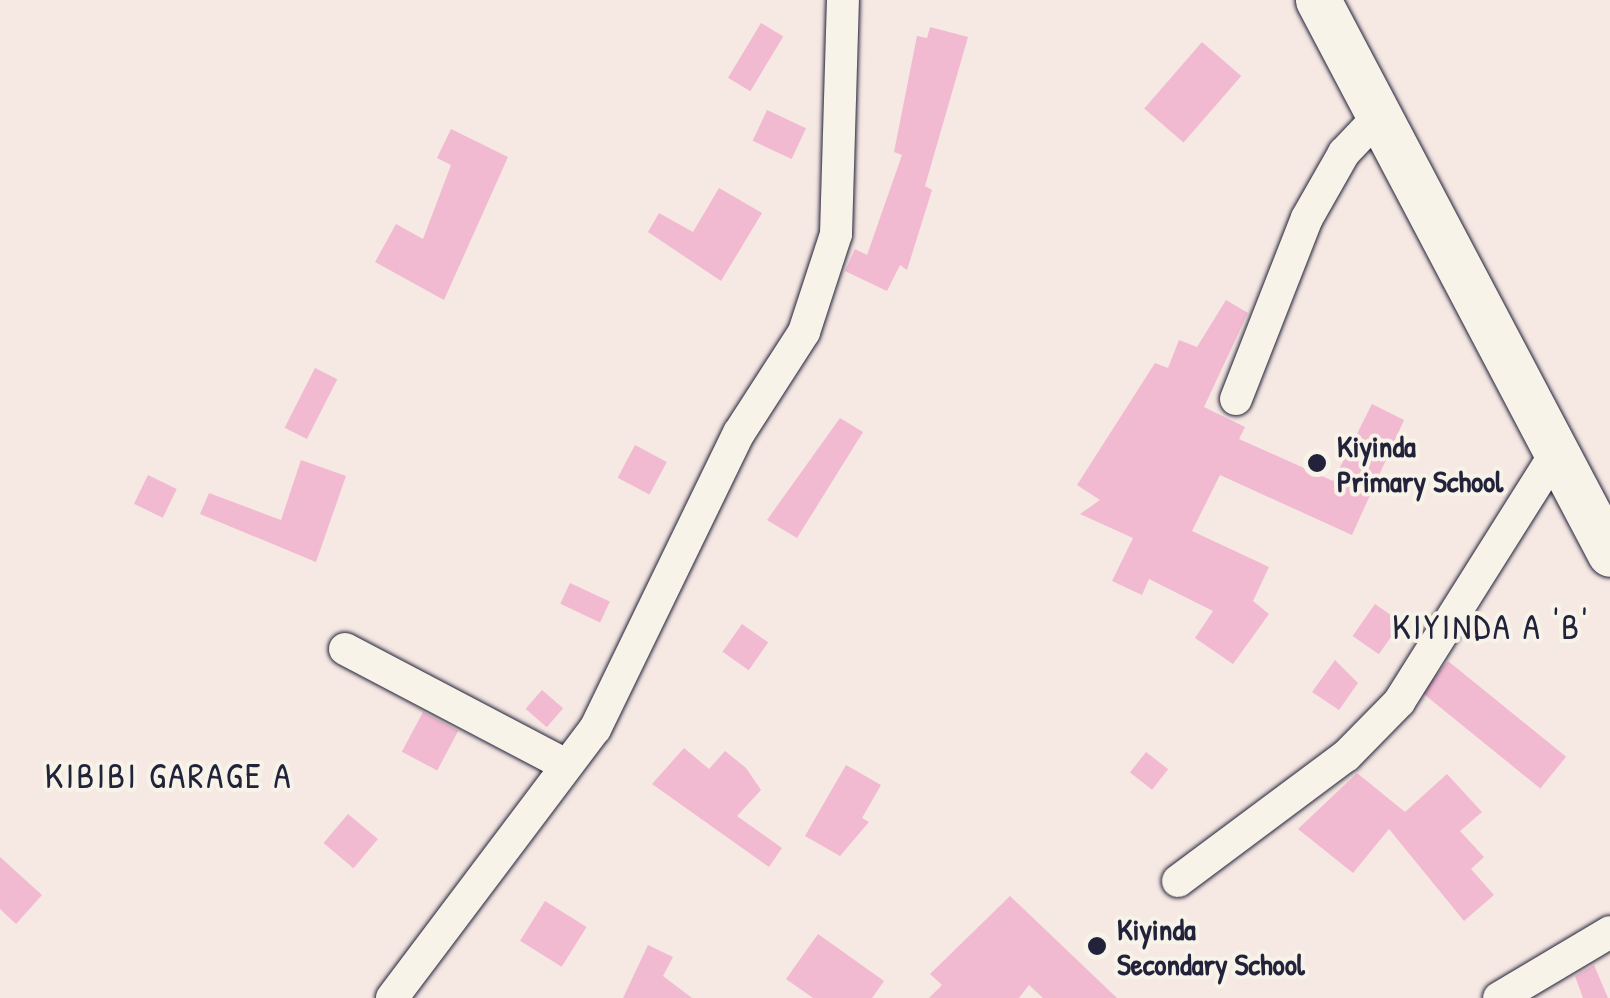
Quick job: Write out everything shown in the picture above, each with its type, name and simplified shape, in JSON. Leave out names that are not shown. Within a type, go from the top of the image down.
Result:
[{"type":"street","points":[[392,998],[595,729],[739,433],[804,332],[836,234],[843,0]]},
{"type":"street","points":[[1318,0],[1559,448],[1610,554]]},
{"type":"street","points":[[1236,399],[1307,218],[1344,153],[1382,114]]},
{"type":"street","points":[[1178,881],[1346,756],[1398,702],[1559,448]]},
{"type":"street","points":[[345,649],[566,765]]},
{"type":"street","points":[[1499,998],[1610,932]]},
{"type":"building","points":[[761,23],[783,36],[750,91],[728,78]]},
{"type":"building","points":[[930,27],[968,37],[925,186],[932,190],[907,270],[900,265],[887,291],[845,271],[855,249],[867,255],[902,155],[894,152],[917,36],[927,38]]},
{"type":"building","points":[[1202,42],[1241,76],[1184,143],[1144,108]]},
{"type":"building","points":[[767,110],[806,128],[792,159],[753,141]]},
{"type":"building","points":[[451,129],[508,157],[444,300],[375,262],[396,224],[423,239],[451,165],[437,158]]},
{"type":"building","points":[[719,188],[762,213],[721,281],[648,232],[659,213],[693,232]]},
{"type":"building","points":[[1226,300],[1248,313],[1204,407],[1245,427],[1239,439],[1333,481],[1372,404],[1404,420],[1352,535],[1220,475],[1192,531],[1269,567],[1253,601],[1269,614],[1233,664],[1195,638],[1213,611],[1149,579],[1142,595],[1112,581],[1133,538],[1080,514],[1100,500],[1077,485],[1155,363],[1168,368],[1179,340],[1197,347]]},
{"type":"building","points":[[315,368],[337,379],[307,439],[285,428]]},
{"type":"building","points":[[840,418],[863,432],[797,538],[767,520]]},
{"type":"building","points":[[635,445],[667,462],[649,495],[618,478]]},
{"type":"building","points":[[301,460],[346,476],[316,562],[200,514],[209,493],[281,520]]},
{"type":"building","points":[[148,475],[177,489],[163,518],[134,504]]},
{"type":"building","points":[[570,583],[610,602],[600,622],[560,604]]},
{"type":"building","points":[[1375,604],[1401,622],[1379,654],[1353,636]]},
{"type":"building","points":[[742,624],[768,642],[749,670],[722,652]]},
{"type":"building","points":[[1335,660],[1358,683],[1339,710],[1312,692]]},
{"type":"building","points":[[1448,661],[1566,757],[1540,789],[1422,693]]},
{"type":"building","points":[[542,690],[563,708],[547,727],[526,709]]},
{"type":"building","points":[[423,712],[458,731],[437,771],[402,752]]},
{"type":"building","points":[[684,748],[709,769],[725,751],[746,768],[761,790],[737,816],[782,848],[769,867],[652,784]]},
{"type":"building","points":[[1146,752],[1168,769],[1152,790],[1130,772]]},
{"type":"building","points":[[846,765],[881,785],[862,818],[869,822],[840,856],[805,836]]},
{"type":"building","points":[[1357,773],[1405,812],[1447,774],[1482,812],[1460,831],[1484,857],[1471,869],[1494,895],[1464,921],[1389,829],[1353,873],[1298,829]]},
{"type":"building","points":[[348,814],[378,839],[353,868],[324,843]]},
{"type":"building","points":[[0,857],[42,895],[16,924],[0,909]]},
{"type":"building","points":[[1010,896],[1117,998],[1043,998],[1029,985],[1019,998],[929,998],[942,985],[930,974]]},
{"type":"building","points":[[545,901],[587,927],[562,967],[520,941]]},
{"type":"building","points":[[818,934],[884,981],[872,998],[813,998],[786,979]]},
{"type":"building","points":[[648,945],[673,957],[663,976],[692,998],[623,998]]},
{"type":"building","points":[[1594,965],[1608,998],[1583,998],[1575,976]]},
{"type":"place","name":"Kiyinda Primary School","points":[[1317,463]]},
{"type":"place","name":"Kiyinda Secondary School","points":[[1097,946]]},
{"type":"district","name":"KIYINDA A 'B'","points":[[1491,627]]},
{"type":"district","name":"KIBIBI GARAGE A","points":[[169,776]]}]
